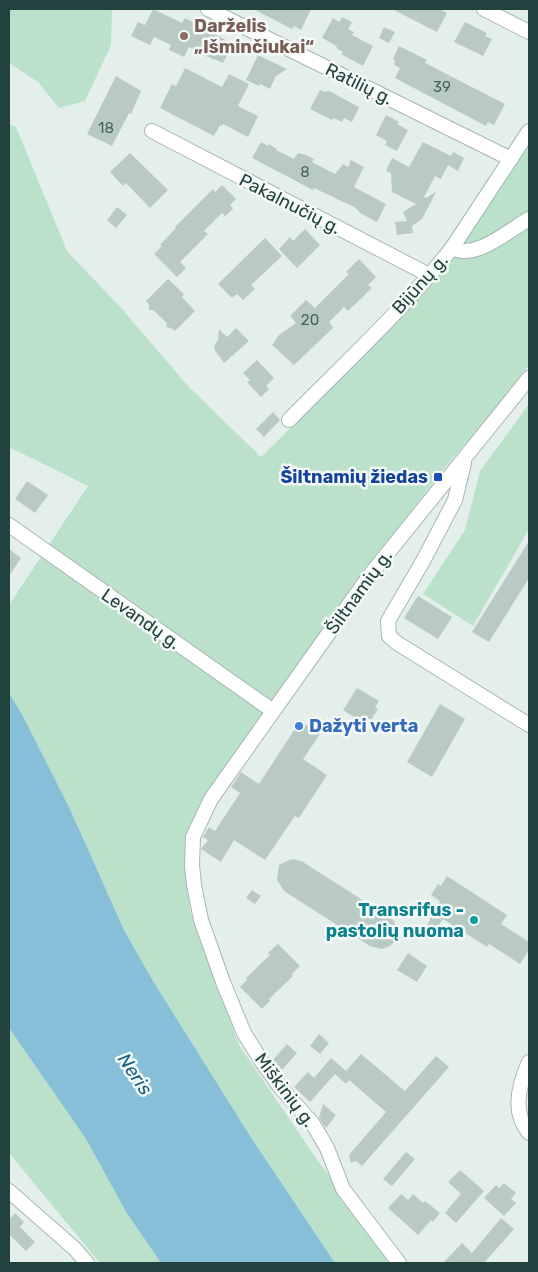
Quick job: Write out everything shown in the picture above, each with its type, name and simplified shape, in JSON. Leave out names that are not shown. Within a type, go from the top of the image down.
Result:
[{"type":"street","name":"Ratilių g.","points":[[208,9],[511,159]]},
{"type":"street","points":[[484,9],[529,32]]},
{"type":"street","name":"Pakalnučių g.","points":[[152,131],[428,275]]},
{"type":"street","name":"Bijūnų g.","points":[[289,420],[386,322],[452,248],[529,131]]},
{"type":"street","points":[[452,248],[465,253],[474,251],[529,219]]},
{"type":"street","name":"Šiltnamių g.","points":[[202,815],[211,799],[370,575],[529,378]]},
{"type":"street","points":[[464,460],[455,500],[388,621],[389,636],[397,643],[529,725]]},
{"type":"street","name":"Levandų g.","points":[[9,526],[273,712]]},
{"type":"street","name":"Miškinių g.","points":[[202,815],[193,837],[192,865],[194,885],[201,920],[244,1033],[275,1081],[313,1124],[327,1148],[343,1189],[399,1263]]},
{"type":"street","points":[[529,1062],[518,1104],[520,1116],[529,1133]]},
{"type":"street","points":[[9,1191],[75,1248],[86,1263]]},
{"type":"green space","points":[[9,9],[112,9],[111,45],[85,101],[59,108],[38,82],[9,63]]},
{"type":"green space","points":[[9,124],[16,127],[67,251],[122,309],[188,386],[261,457],[366,353],[425,291],[529,146],[529,365],[442,471],[368,567],[226,767],[186,870],[190,910],[239,1045],[318,1161],[395,1263],[335,1263],[252,1139],[153,981],[124,930],[69,807],[23,716],[9,693],[9,605],[88,486],[9,447]]},
{"type":"green space","points":[[529,404],[529,529],[473,626],[423,594],[465,530],[480,471]]},
{"type":"green space","points":[[9,1028],[86,1139],[126,1212],[161,1263],[100,1263],[9,1153]]},
{"type":"water","name":"Neris","points":[[9,693],[23,716],[69,807],[124,930],[153,981],[252,1139],[335,1263],[161,1263],[126,1212],[86,1139],[9,1028]]},
{"type":"building","points":[[153,9],[182,23],[185,18],[233,44],[223,63],[189,47],[184,57],[169,50],[171,45],[154,37],[150,45],[131,36],[138,22],[145,25]]},
{"type":"building","points":[[253,9],[311,9],[301,30],[294,26],[292,29]]},
{"type":"building","points":[[392,9],[439,9],[447,13],[437,32]]},
{"type":"building","points":[[342,17],[352,22],[348,29],[354,32],[352,35],[373,46],[363,66],[341,54],[343,52],[336,48],[337,46],[322,38],[333,18],[339,22]]},
{"type":"building","points":[[465,22],[487,33],[485,36],[492,39],[483,56],[454,42]]},
{"type":"building","points":[[384,27],[395,32],[389,43],[379,38]]},
{"type":"building","points":[[399,46],[427,60],[425,63],[505,104],[494,125],[488,122],[486,126],[395,78],[400,68],[394,65],[395,61],[393,59]]},
{"type":"building","points":[[258,55],[287,69],[276,76],[270,89],[246,80]]},
{"type":"building","points":[[185,68],[222,87],[229,74],[249,84],[238,106],[258,116],[248,137],[223,124],[222,126],[220,125],[214,136],[160,108],[172,84],[176,86]]},
{"type":"building","points":[[116,76],[141,91],[131,114],[129,113],[112,146],[87,134]]},
{"type":"building","points":[[320,90],[329,91],[359,107],[352,122],[344,118],[342,122],[334,118],[332,120],[310,109]]},
{"type":"building","points":[[386,115],[399,122],[397,124],[408,130],[397,151],[385,145],[387,141],[376,135]]},
{"type":"building","points":[[261,142],[268,146],[269,144],[276,150],[294,159],[298,153],[306,155],[314,159],[312,162],[335,174],[343,164],[348,167],[351,160],[364,167],[354,187],[386,204],[377,222],[360,213],[356,208],[314,188],[313,190],[252,158]]},
{"type":"building","points":[[423,142],[451,156],[453,152],[464,158],[458,171],[448,165],[441,179],[435,176],[424,197],[426,198],[436,192],[422,219],[412,226],[413,233],[397,235],[395,222],[407,221],[403,212],[416,204],[392,192],[391,173],[386,171],[392,158],[409,167]]},
{"type":"building","points":[[130,153],[168,190],[150,208],[126,183],[123,186],[110,172]]},
{"type":"building","points":[[222,185],[236,199],[230,205],[233,209],[225,216],[222,213],[204,231],[208,234],[180,262],[186,268],[177,277],[154,254],[175,227],[213,189],[215,192]]},
{"type":"building","points":[[117,207],[127,215],[116,228],[107,220]]},
{"type":"building","points":[[305,229],[320,245],[297,268],[279,249],[290,237],[293,241]]},
{"type":"building","points":[[265,238],[282,256],[251,285],[255,289],[243,300],[237,294],[232,298],[218,284]]},
{"type":"building","points":[[359,259],[376,277],[368,285],[372,288],[348,311],[344,307],[329,322],[333,328],[294,365],[272,345],[279,335],[296,323],[290,316],[306,300],[315,308],[349,274],[346,272]]},
{"type":"building","points":[[168,279],[184,294],[182,297],[195,311],[175,331],[166,327],[167,323],[153,310],[149,310],[149,304],[146,301]]},
{"type":"building","points":[[236,328],[249,341],[224,363],[214,349],[218,340],[219,329],[227,337]]},
{"type":"building","points":[[257,360],[274,378],[266,386],[269,389],[261,397],[247,382],[250,380],[243,373]]},
{"type":"building","points":[[273,412],[280,420],[264,437],[256,429]]},
{"type":"building","points":[[27,481],[48,495],[35,513],[15,499]]},
{"type":"building","points":[[529,541],[529,578],[489,642],[472,632]]},
{"type":"building","points":[[9,549],[21,558],[9,576]]},
{"type":"building","points":[[418,596],[452,617],[438,639],[404,618]]},
{"type":"building","points":[[357,688],[379,701],[375,707],[378,709],[371,720],[368,718],[365,724],[343,710]]},
{"type":"building","points":[[440,704],[465,719],[432,777],[407,762]]},
{"type":"building","points":[[300,721],[320,734],[303,759],[327,775],[299,818],[295,816],[265,860],[234,840],[221,862],[201,849],[208,840],[203,837],[209,827],[215,831],[240,793],[231,787],[241,772],[259,784]]},
{"type":"building","points":[[294,859],[303,862],[394,921],[397,930],[394,942],[382,949],[370,946],[284,891],[277,880],[279,865]]},
{"type":"building","name":"Transrifus - pastolių nuoma","points":[[447,876],[507,915],[501,924],[529,942],[529,950],[520,964],[489,944],[487,947],[443,919],[434,932],[426,927],[440,901],[431,895],[438,884],[441,886]]},
{"type":"building","points":[[252,890],[261,896],[255,904],[246,898]]},
{"type":"building","points":[[278,944],[300,966],[262,1009],[240,987],[247,980],[246,978],[270,955],[268,953]]},
{"type":"building","points":[[408,953],[427,966],[417,982],[397,970]]},
{"type":"building","points":[[319,1034],[329,1043],[320,1054],[310,1046]]},
{"type":"building","points":[[287,1044],[297,1053],[281,1071],[272,1061]]},
{"type":"building","points":[[361,1054],[405,1091],[436,1056],[449,1067],[362,1166],[356,1161],[351,1163],[349,1155],[386,1112],[349,1080],[346,1084],[335,1074],[310,1102],[294,1087],[308,1072],[314,1078],[331,1058],[346,1071]]},
{"type":"building","points":[[323,1104],[336,1115],[326,1128],[319,1118]]},
{"type":"building","points":[[406,1152],[415,1159],[392,1186],[383,1179]]},
{"type":"building","points":[[460,1170],[484,1191],[456,1223],[445,1213],[461,1194],[448,1182]]},
{"type":"building","points":[[504,1183],[516,1193],[511,1199],[516,1203],[504,1216],[484,1198],[496,1185],[499,1188]]},
{"type":"building","points":[[401,1194],[408,1200],[413,1194],[423,1203],[425,1201],[440,1213],[418,1235],[388,1208]]},
{"type":"building","points":[[15,1213],[24,1222],[20,1227],[35,1242],[26,1251],[11,1236],[9,1238],[9,1215],[11,1218]]},
{"type":"building","points":[[501,1218],[514,1229],[484,1263],[443,1263],[462,1243],[472,1253]]},
{"type":"place","name":"Darželis „Išminčiukai“","points":[[184,36]]},
{"type":"place","name":"Šiltnamių žiedas","points":[[438,477]]},
{"type":"place","name":"Dažyti verta","points":[[299,726]]},
{"type":"place","name":"Transrifus - pastolių nuoma","points":[[474,920]]}]
